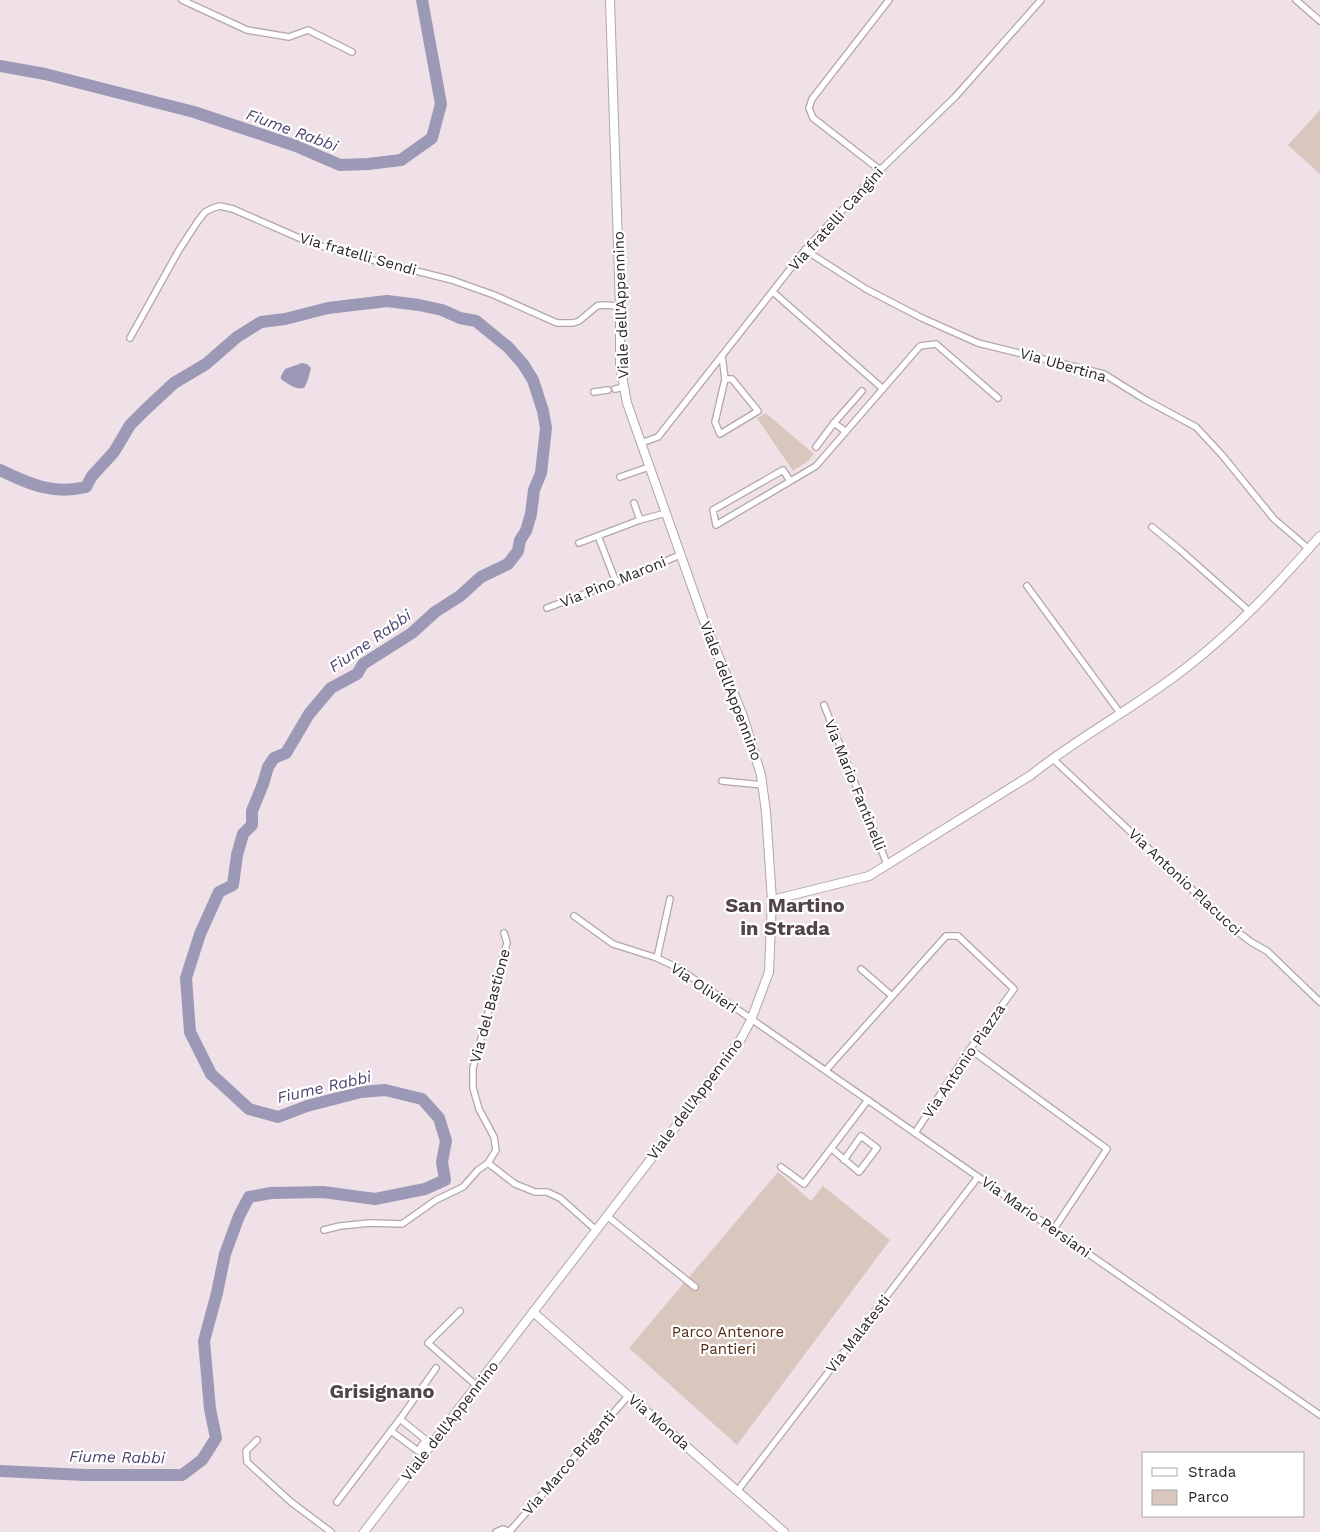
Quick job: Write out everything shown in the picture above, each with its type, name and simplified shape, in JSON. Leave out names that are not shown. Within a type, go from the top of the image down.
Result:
[{"type":"main road","name":"Viale dell'Appennino","points":[[364,1532],[425,1447],[477,1386],[742,1039],[769,972],[772,900],[762,775],[743,716],[704,621],[641,444],[627,403],[620,365],[620,306],[610,0]]},
{"type":"main road","points":[[772,900],[869,876],[1031,775],[1052,758],[1187,668],[1219,641],[1319,540]]},
{"type":"main road","name":"Via Monda","points":[[534,1312],[784,1532]]},
{"type":"street","points":[[182,0],[247,30],[290,37],[308,30],[352,52]]},
{"type":"street","points":[[880,170],[813,118],[809,108],[812,99],[889,0]]},
{"type":"street","name":"Via fratelli Cangini","points":[[641,444],[658,437],[805,250],[880,170],[956,96],[1041,0]]},
{"type":"street","points":[[1296,0],[1320,21]]},
{"type":"street","name":"Via fratelli Sendi","points":[[130,338],[179,250],[198,221],[205,212],[220,206],[234,209],[306,241],[452,280],[494,294],[557,323],[579,321],[597,306],[620,306]]},
{"type":"street","name":"Via Ubertina","points":[[805,250],[866,289],[922,318],[978,343],[1104,374],[1144,399],[1189,423],[1222,455],[1274,519],[1309,549]]},
{"type":"street","points":[[773,292],[882,388]]},
{"type":"street","points":[[790,481],[783,470],[712,510],[716,525],[816,466],[920,346],[936,344],[998,398]]},
{"type":"street","points":[[722,356],[725,379],[715,422],[720,434],[758,411],[732,379],[725,379]]},
{"type":"street","points":[[594,392],[624,387]]},
{"type":"street","points":[[816,447],[862,391]]},
{"type":"street","points":[[834,423],[845,431]]},
{"type":"street","points":[[620,477],[649,467]]},
{"type":"street","points":[[634,503],[640,520]]},
{"type":"street","points":[[579,543],[640,520],[666,513]]},
{"type":"street","points":[[1152,527],[1179,548],[1249,611]]},
{"type":"street","points":[[598,536],[616,582]]},
{"type":"street","name":"Via Pino Maroni","points":[[546,608],[616,582],[680,555]]},
{"type":"street","points":[[1026,586],[1120,713]]},
{"type":"street","name":"Via Mario Fantinelli","points":[[824,705],[887,864]]},
{"type":"street","name":"Via Antonio Placucci","points":[[1052,758],[1233,928],[1251,942],[1267,951],[1320,1002]]},
{"type":"street","points":[[722,781],[763,785]]},
{"type":"street","name":"Via Olivieri","points":[[657,958],[670,899]]},
{"type":"street","name":"Via Olivieri","points":[[574,916],[613,944],[657,958],[678,968],[751,1020]]},
{"type":"street","name":"Via del Bastione","points":[[488,1163],[496,1150],[494,1136],[479,1109],[473,1088],[473,1068],[508,943],[504,933]]},
{"type":"street","name":"Via Antonio Piazza","points":[[892,996],[946,936],[958,936],[1014,989],[970,1050],[915,1133]]},
{"type":"street","points":[[826,1070],[892,996],[861,969]]},
{"type":"street","name":"Via Mario Persiani","points":[[751,1020],[826,1070],[1320,1415]]},
{"type":"street","points":[[970,1050],[1107,1149],[1054,1229]]},
{"type":"street","points":[[781,1167],[804,1184],[868,1100]]},
{"type":"street","points":[[832,1149],[844,1160],[859,1172],[877,1148],[861,1136],[844,1160]]},
{"type":"street","points":[[324,1230],[340,1226],[370,1223],[402,1224],[436,1200],[463,1187],[478,1170],[488,1163],[515,1184],[535,1192],[547,1192],[560,1198],[596,1230]]},
{"type":"street","name":"Via Malatesti","points":[[738,1490],[978,1177]]},
{"type":"street","points":[[607,1216],[695,1287]]},
{"type":"street","points":[[460,1311],[428,1343],[477,1386]]},
{"type":"street","points":[[337,1502],[436,1368]]},
{"type":"street","name":"Via Marco Briganti","points":[[510,1532],[629,1395]]},
{"type":"street","points":[[391,1431],[418,1451],[425,1447],[426,1440],[400,1419]]},
{"type":"street","points":[[257,1440],[246,1451],[247,1462],[291,1502],[331,1532]]},
{"type":"street","points":[[496,1532],[503,1529],[510,1532]]},
{"type":"green space","points":[[1320,110],[1320,174],[1288,145]]},
{"type":"green space","points":[[766,413],[814,454],[809,460],[793,471],[757,418]]},
{"type":"green space","name":"Parco Antenore Pantieri","points":[[778,1172],[811,1201],[823,1186],[890,1240],[737,1445],[629,1348]]},
{"type":"shaded area","points":[[302,363],[307,364],[311,368],[304,388],[289,385],[281,379],[285,369]]},
{"type":"waterway","name":"Fiume Rabbi","points":[[0,66],[45,74],[194,112],[296,146],[340,165],[401,160],[432,138],[441,104],[422,0]]},
{"type":"waterway","name":"Fiume Rabbi","points":[[0,470],[41,487],[63,490],[86,487],[92,476],[114,452],[130,425],[145,410],[174,383],[206,364],[237,337],[261,322],[285,319],[328,308],[387,301],[442,310],[460,318],[476,321],[508,347],[523,364],[533,380],[543,411],[546,428],[541,473],[534,490],[531,514],[526,531],[520,540],[518,551],[508,564],[481,577],[460,596],[435,612],[412,633],[363,664],[357,674],[331,688],[309,714],[286,753],[274,758],[268,767],[252,811],[252,825],[243,834],[237,855],[233,885],[219,892],[200,934],[186,978],[190,1032],[211,1074],[249,1109],[278,1117],[307,1106],[361,1092],[385,1090],[422,1099],[439,1118],[446,1141],[442,1162],[445,1180],[425,1189],[375,1199],[323,1192],[271,1193],[249,1197],[239,1216],[225,1254],[204,1341],[210,1409],[216,1438],[202,1460],[182,1475],[85,1475],[0,1471]]},
{"type":"district","name":"San Martino in Strada","points":[[785,916]]},
{"type":"district","name":"Grisignano","points":[[382,1391]]}]
